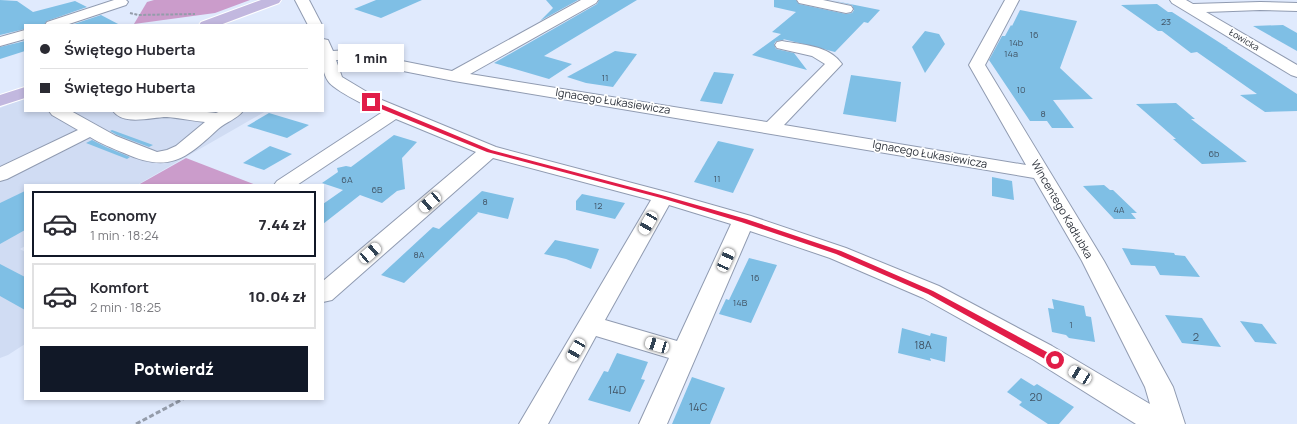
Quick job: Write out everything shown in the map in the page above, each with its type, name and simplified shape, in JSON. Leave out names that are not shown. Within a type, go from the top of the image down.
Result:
[{"type":"main road","points":[[203,19],[274,0]]},
{"type":"main road","points":[[0,101],[24,92]]},
{"type":"street","points":[[302,0],[314,24]]},
{"type":"street","points":[[454,76],[591,0]]},
{"type":"street","points":[[804,0],[846,9]]},
{"type":"street","name":"Wincentego Kadłubka","points":[[1012,0],[977,65],[1092,261],[1159,387],[1159,423]]},
{"type":"street","name":"Łowicka","points":[[1177,0],[1297,72]]},
{"type":"street","points":[[55,24],[116,4]]},
{"type":"street","points":[[1191,8],[1260,6],[1297,7]]},
{"type":"street","points":[[0,42],[24,34]]},
{"type":"street","points":[[771,128],[834,64],[830,58],[821,54],[782,45]]},
{"type":"street","points":[[326,50],[335,80],[371,102],[489,151],[663,197],[743,221],[838,253],[931,292],[1043,353],[1159,423]]},
{"type":"street","name":"Ignacego Łukasiewicza","points":[[326,50],[347,56],[454,76],[1041,173]]},
{"type":"street","points":[[60,112],[100,136],[139,153],[157,158],[168,157],[181,150],[226,115]]},
{"type":"street","points":[[126,112],[136,115],[167,112],[226,115]]},
{"type":"street","points":[[286,184],[394,112]]},
{"type":"street","points":[[0,175],[91,130]]},
{"type":"street","points":[[324,293],[489,151]]},
{"type":"street","points":[[533,424],[663,197]]},
{"type":"street","points":[[653,424],[743,221]]},
{"type":"street","points":[[590,325],[684,353]]},
{"type":"path","points":[[116,4],[138,15],[203,19]]},
{"type":"path","points":[[136,424],[182,400]]},
{"type":"shaded area","points":[[154,0],[250,0],[215,13],[134,24],[147,2]]},
{"type":"shaded area","points":[[24,98],[24,112],[264,112],[139,184],[24,184],[24,247],[20,249],[24,251],[24,345],[8,355],[0,358],[0,108]]},
{"type":"shaded area","points":[[186,158],[253,184],[140,184]]},
{"type":"building","points":[[0,0],[17,1],[33,12],[75,1],[87,7],[47,21],[45,24],[24,24],[24,29],[0,35]]},
{"type":"building","points":[[376,0],[422,0],[381,18],[354,9]]},
{"type":"building","points":[[546,0],[578,0],[540,21],[553,8]]},
{"type":"building","points":[[599,0],[637,0],[544,56],[572,64],[549,79],[494,63],[597,4]]},
{"type":"building","points":[[774,0],[796,0],[799,4],[846,14],[852,13],[854,10],[852,5],[830,0],[880,10],[868,23],[864,22],[835,52],[783,39],[784,40],[776,41],[774,44],[776,49],[794,53],[807,70],[752,55],[781,34],[772,32],[796,12],[774,7]]},
{"type":"building","points":[[1157,4],[1228,48],[1297,94],[1297,111],[1265,112],[1240,95],[1257,94],[1197,52],[1191,53],[1162,31],[1158,31],[1121,5]]},
{"type":"building","points":[[1020,10],[1077,21],[1060,68],[1093,99],[1053,100],[1074,128],[1052,128],[1047,121],[1030,121],[989,60],[1002,36],[1005,36],[1011,25],[1012,26]]},
{"type":"building","points":[[101,15],[118,24],[74,24]]},
{"type":"building","points":[[1283,25],[1297,33],[1297,51],[1253,26]]},
{"type":"building","points":[[925,31],[939,34],[945,44],[925,73],[912,47]]},
{"type":"building","points":[[24,41],[24,51],[0,59],[0,47]]},
{"type":"building","points":[[615,51],[637,54],[613,87],[586,83],[567,77]]},
{"type":"building","points":[[714,72],[734,74],[722,104],[700,101]]},
{"type":"building","points":[[851,75],[901,82],[896,122],[843,114]]},
{"type":"building","points":[[1176,103],[1195,119],[1191,119],[1247,162],[1202,164],[1136,104]]},
{"type":"building","points":[[269,113],[309,125],[287,138],[247,126]]},
{"type":"building","points":[[112,130],[153,145],[149,147],[117,135],[110,131]]},
{"type":"building","points":[[394,135],[417,142],[402,158],[405,189],[397,191],[382,203],[360,195],[324,223],[324,203],[343,190],[322,183],[338,172],[337,168],[346,166],[351,167]]},
{"type":"building","points":[[92,140],[130,157],[127,159],[86,143]]},
{"type":"building","points":[[718,141],[754,149],[733,193],[694,182]]},
{"type":"building","points":[[270,146],[292,154],[264,170],[243,163]]},
{"type":"building","points":[[992,177],[1012,181],[1014,200],[992,196]]},
{"type":"building","points":[[1104,185],[1110,190],[1113,190],[1137,213],[1131,213],[1136,219],[1114,219],[1083,186]]},
{"type":"building","points":[[24,191],[24,231],[0,244],[0,203]]},
{"type":"building","points":[[482,191],[514,198],[508,219],[477,212],[478,213],[404,283],[381,275],[433,227],[439,229]]},
{"type":"building","points":[[582,194],[625,203],[615,219],[576,210],[576,201]]},
{"type":"building","points":[[555,240],[599,249],[591,269],[566,259],[544,254]]},
{"type":"building","points":[[1122,248],[1174,253],[1175,255],[1185,256],[1200,277],[1160,275],[1155,266],[1131,265]]},
{"type":"building","points":[[749,258],[777,265],[751,323],[719,314],[726,299],[729,300]]},
{"type":"building","points":[[0,264],[24,276],[24,309],[0,296]]},
{"type":"building","points":[[1052,299],[1084,306],[1086,316],[1091,317],[1095,342],[1069,338],[1066,335],[1052,332],[1048,308],[1054,309]]},
{"type":"building","points":[[1165,315],[1202,318],[1221,347],[1182,343]]},
{"type":"building","points":[[1240,321],[1262,324],[1277,344],[1255,342]]},
{"type":"building","points":[[902,328],[930,336],[931,333],[947,337],[945,362],[930,358],[931,361],[898,353]]},
{"type":"building","points":[[617,353],[648,362],[641,379],[645,380],[630,412],[588,400],[604,371],[608,372]]},
{"type":"building","points":[[692,377],[725,388],[710,424],[672,424]]},
{"type":"building","points":[[1021,378],[1034,386],[1037,384],[1074,407],[1059,424],[1048,424],[1019,405],[1022,402],[1007,392]]},
{"type":"route","points":[[371,102],[489,151],[663,197],[743,221],[838,253],[931,292],[1055,360]]}]
